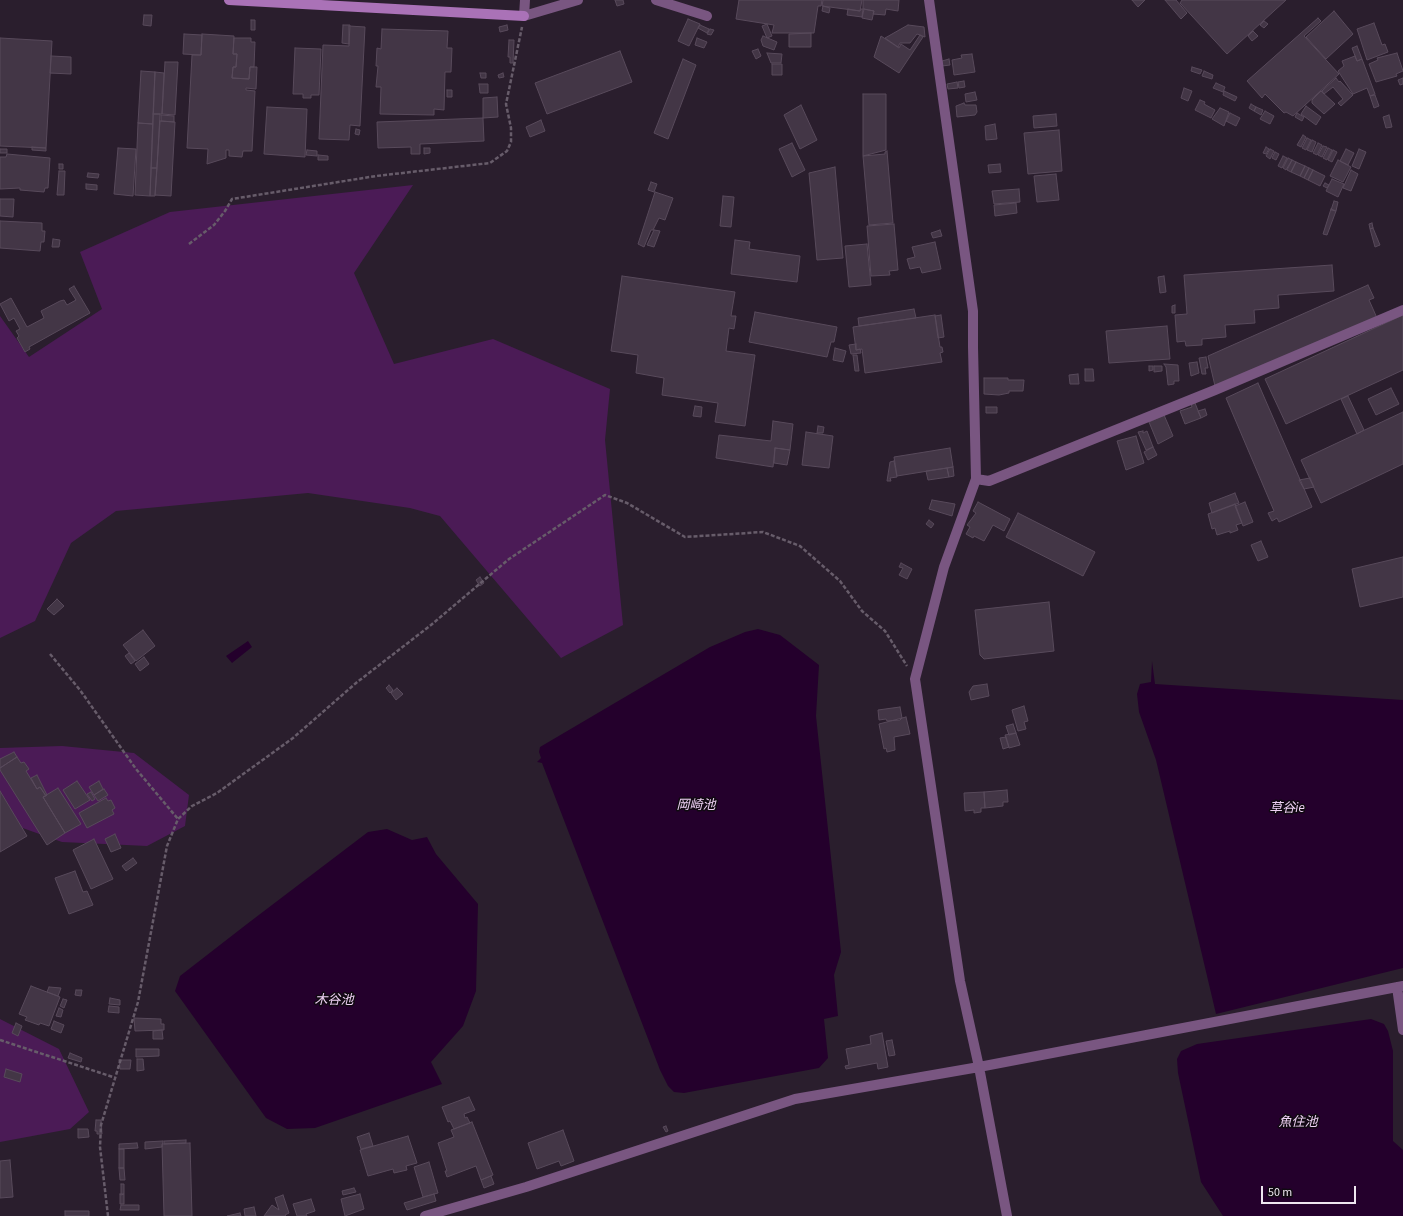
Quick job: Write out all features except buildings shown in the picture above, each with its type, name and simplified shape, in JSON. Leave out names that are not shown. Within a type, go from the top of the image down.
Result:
[{"type":"street","points":[[229,0],[524,16],[578,0]]},
{"type":"street","points":[[524,16],[525,0]]},
{"type":"street","points":[[656,0],[707,16]]},
{"type":"street","points":[[929,0],[974,311],[972,347],[976,479],[944,567],[915,680],[960,981],[979,1068],[1007,1216]]},
{"type":"street","points":[[976,479],[989,481],[1215,390],[1403,310]]},
{"type":"street","points":[[425,1216],[526,1187],[794,1099],[979,1068],[1400,987],[1403,1030]]},
{"type":"path","points":[[189,244],[214,225],[232,199],[376,176],[490,163],[507,151],[511,142],[511,128],[506,104],[524,16]]},
{"type":"path","points":[[108,1216],[100,1147],[101,1125],[138,1002],[145,956],[167,846],[178,819],[192,806],[216,793],[293,738],[356,683],[431,625],[509,559],[604,495],[627,504],[685,537],[763,532],[800,546],[840,580],[862,611],[885,631],[915,680]]},
{"type":"path","points":[[50,654],[80,690],[136,770],[178,819]]},
{"type":"path","points":[[0,1040],[116,1078]]},
{"type":"shaded area","points":[[413,185],[354,273],[394,364],[493,339],[610,389],[605,440],[623,625],[561,658],[440,516],[410,508],[308,493],[116,511],[71,543],[35,621],[0,638],[0,316],[29,357],[102,309],[80,252],[170,212]]},
{"type":"shaded area","points":[[62,746],[134,753],[189,795],[185,826],[147,846],[62,842],[0,820],[0,748]]},
{"type":"shaded area","points":[[0,1019],[59,1049],[89,1112],[70,1129],[0,1142]]},
{"type":"water","name":"岡崎池","points":[[758,629],[780,635],[819,665],[816,716],[841,952],[834,975],[838,1016],[824,1019],[828,1058],[819,1068],[684,1093],[674,1092],[668,1086],[660,1070],[542,763],[537,762],[541,758],[539,752],[540,747],[710,647],[745,632]]},
{"type":"water","points":[[248,641],[252,647],[232,663],[226,656]]},
{"type":"water","name":"草谷ie","points":[[1152,661],[1155,684],[1403,700],[1403,968],[1216,1014],[1156,760],[1139,712],[1137,694],[1140,684],[1151,682]]},
{"type":"water","name":"木谷池","points":[[387,829],[412,840],[427,837],[436,854],[478,904],[476,991],[463,1026],[431,1062],[442,1084],[315,1128],[287,1129],[266,1118],[175,991],[180,976],[368,832]]},
{"type":"water","name":"魚住池","points":[[1371,1019],[1384,1024],[1388,1031],[1393,1051],[1393,1141],[1403,1150],[1403,1216],[1223,1216],[1201,1182],[1178,1073],[1177,1059],[1181,1051],[1197,1044]]}]
